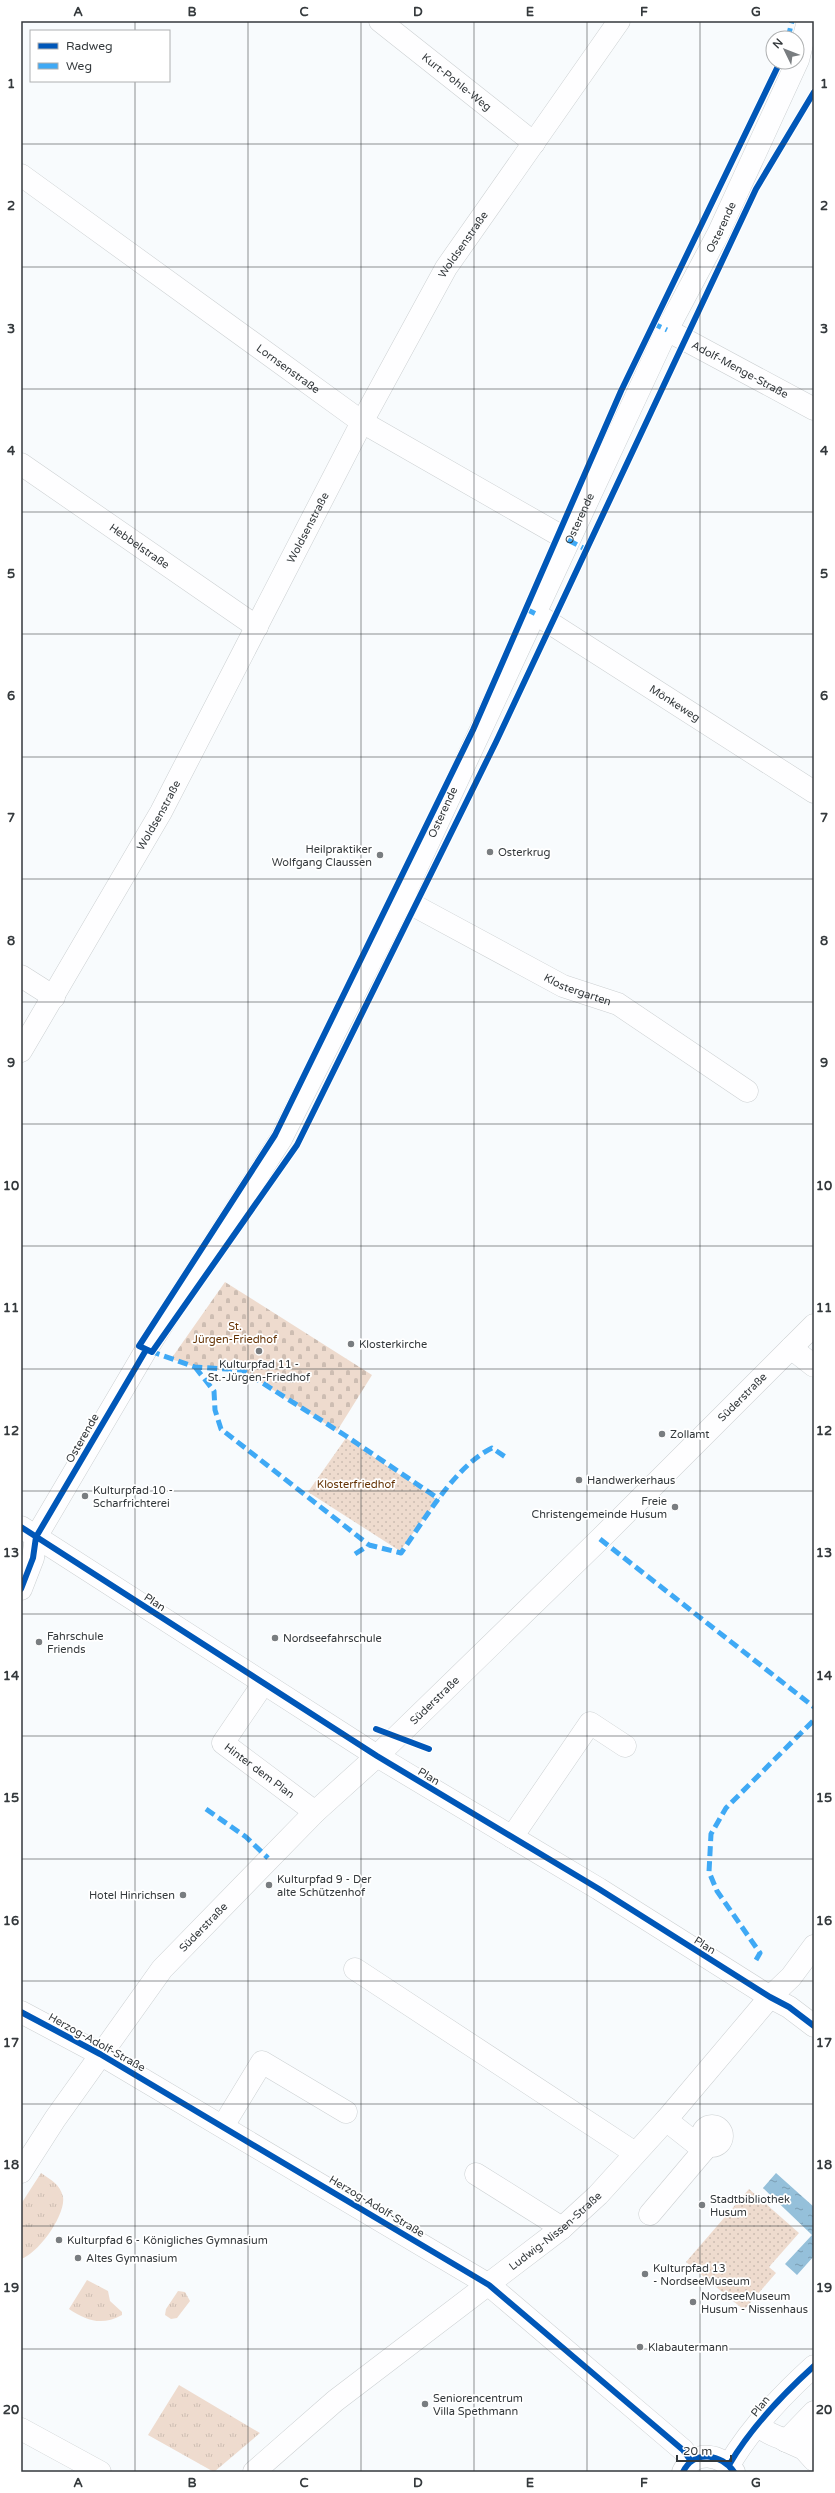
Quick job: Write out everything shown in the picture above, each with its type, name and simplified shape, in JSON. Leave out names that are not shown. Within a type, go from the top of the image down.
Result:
[{"type":"street","name":"Kurt-Pohle-Weg","points":[[380,21],[534,144]]},
{"type":"street","name":"Woldsenstraße","points":[[21,1051],[161,812],[362,422],[446,268],[619,21]]},
{"type":"street","name":"Osterende","points":[[805,33],[808,21]]},
{"type":"street","name":"Osterende","points":[[805,52],[814,41]]},
{"type":"street","name":"Osterende","points":[[28,1532],[281,1139],[402,899],[667,330],[718,234],[793,70]]},
{"type":"street","name":"Lornsenstraße","points":[[21,175],[362,422],[568,540]]},
{"type":"street","name":"Adolf-Menge-Straße","points":[[667,330],[814,409]]},
{"type":"street","name":"Hebbelstraße","points":[[21,464],[257,627]]},
{"type":"street","name":"Mönkeweg","points":[[536,614],[814,792]]},
{"type":"street","name":"Klostergarten","points":[[402,899],[563,986],[618,1004],[747,1091]]},
{"type":"street","points":[[21,976],[54,997]]},
{"type":"street","name":"Süderstraße","points":[[21,2172],[100,2054],[162,1969],[315,1812],[377,1756],[600,1539],[814,1325]]},
{"type":"street","points":[[791,1348],[814,1366]]},
{"type":"street","points":[[21,1589],[33,1558],[28,1532]]},
{"type":"street","name":"Plan","points":[[28,1532],[377,1756],[512,1837],[770,1997],[789,2006],[814,2026]]},
{"type":"street","name":"Hinter dem Plan","points":[[263,1684],[224,1743],[315,1812]]},
{"type":"street","points":[[512,1837],[590,1723],[625,1746]]},
{"type":"street","name":"Ludwig-Nissen-Straße","points":[[254,2472],[335,2401],[562,2228],[598,2195],[666,2120],[770,1997],[791,1977],[814,1946]]},
{"type":"street","points":[[355,1969],[635,2153]]},
{"type":"street","name":"Herzog-Adolf-Straße","points":[[21,2012],[100,2054],[489,2285],[683,2450],[687,2467],[705,2456],[716,2457],[732,2468]]},
{"type":"street","points":[[223,2126],[262,2062],[346,2112]]},
{"type":"street","points":[[650,2214],[705,2147],[666,2120]]},
{"type":"street","points":[[476,2174],[562,2228]]},
{"type":"street","name":"Plan","points":[[732,2468],[741,2444],[780,2398],[814,2366]]},
{"type":"street","points":[[814,2412],[789,2444],[804,2449],[814,2460]]},
{"type":"street","points":[[757,2426],[774,2437],[794,2439],[814,2428]]},
{"type":"street","points":[[21,2429],[100,2472]]},
{"type":"green space","name":"St. Jürgen-Friedhof","points":[[225,1282],[372,1375],[337,1431],[242,1370],[195,1367],[171,1359]]},
{"type":"green space","name":"Klosterfriedhof","points":[[346,1438],[437,1500],[400,1551],[308,1492]]},
{"type":"green space","points":[[41,2173],[55,2183],[60,2189],[63,2197],[63,2205],[56,2223],[43,2242],[28,2256],[21,2259],[21,2204]]},
{"type":"green space","points":[[749,2189],[799,2233],[769,2267],[776,2273],[744,2310],[686,2262]]},
{"type":"green space","points":[[87,2280],[108,2291],[110,2301],[122,2312],[122,2315],[108,2320],[95,2321],[82,2317],[69,2309]]},
{"type":"green space","points":[[178,2291],[185,2292],[190,2301],[177,2318],[171,2319],[165,2315],[166,2309]]},
{"type":"green space","points":[[179,2385],[260,2433],[214,2472],[148,2435]]},
{"type":"water","points":[[776,2173],[814,2207],[814,2256],[797,2275],[785,2264],[812,2235],[763,2188]]},
{"type":"marked path","points":[[790,30],[792,21]]},
{"type":"marked path","points":[[652,323],[667,330]]},
{"type":"marked path","points":[[568,540],[587,550]]},
{"type":"marked path","points":[[526,609],[536,614]]},
{"type":"marked path","points":[[150,1351],[195,1367],[242,1370],[346,1436],[439,1499]]},
{"type":"marked path","points":[[195,1367],[214,1391],[215,1410],[221,1429],[369,1545]]},
{"type":"marked path","points":[[355,1554],[369,1545],[401,1553],[453,1480],[478,1456],[492,1448],[507,1458]]},
{"type":"marked path","points":[[600,1539],[814,1707]]},
{"type":"marked path","points":[[756,1960],[760,1953],[717,1891],[709,1872],[711,1834],[726,1808],[814,1720]]},
{"type":"marked path","points":[[206,1809],[246,1837],[268,1858]]},
{"type":"cycle path","points":[[776,70],[621,391],[473,730],[275,1135],[139,1346],[152,1352],[297,1145],[496,742],[756,189],[814,92]]},
{"type":"cycle path","points":[[21,1589],[33,1558],[36,1537],[146,1350]]},
{"type":"cycle path","points":[[21,1527],[377,1756],[599,1889],[770,1997],[789,2007],[814,2026]]},
{"type":"cycle path","points":[[376,1729],[429,1749]]},
{"type":"cycle path","points":[[21,2012],[100,2054],[489,2285],[683,2450],[691,2461]]},
{"type":"cycle path","points":[[729,2465],[747,2438],[768,2412],[790,2388],[814,2366]]},
{"type":"cycle path","points":[[683,2472],[688,2465],[701,2457],[715,2458],[723,2461],[734,2472]]},
{"type":"place","name":"Osterkrug","points":[[490,852]]},
{"type":"place","name":"Heilpraktiker Wolfgang Claussen","points":[[380,855]]},
{"type":"place","name":"Klosterkirche","points":[[351,1344]]},
{"type":"place","name":"Kulturpfad 11 - St.-Jürgen-Friedhof","points":[[259,1351]]},
{"type":"place","name":"Zollamt","points":[[662,1434]]},
{"type":"place","name":"Handwerkerhaus","points":[[579,1480]]},
{"type":"place","name":"Kulturpfad 10 - Scharfrichterei","points":[[85,1496]]},
{"type":"place","name":"Freie Christengemeinde Husum","points":[[675,1507]]},
{"type":"place","name":"Nordseefahrschule","points":[[275,1638]]},
{"type":"place","name":"Fahrschule Friends","points":[[39,1642]]},
{"type":"place","name":"Kulturpfad 9 - Der alte Schützenhof","points":[[269,1885]]},
{"type":"place","name":"Hotel Hinrichsen","points":[[183,1895]]},
{"type":"place","name":"Stadtbibliothek Husum","points":[[702,2205]]},
{"type":"place","name":"Kulturpfad 6 - Königliches Gymnasium","points":[[59,2240]]},
{"type":"place","name":"Altes Gymnasium","points":[[78,2258]]},
{"type":"place","name":"Kulturpfad 13 - NordseeMuseum","points":[[645,2274]]},
{"type":"place","name":"NordseeMuseum Husum - Nissenhaus","points":[[693,2302]]},
{"type":"place","name":"Klabautermann","points":[[640,2347]]},
{"type":"place","name":"Seniorencentrum Villa Spethmann","points":[[425,2404]]}]
